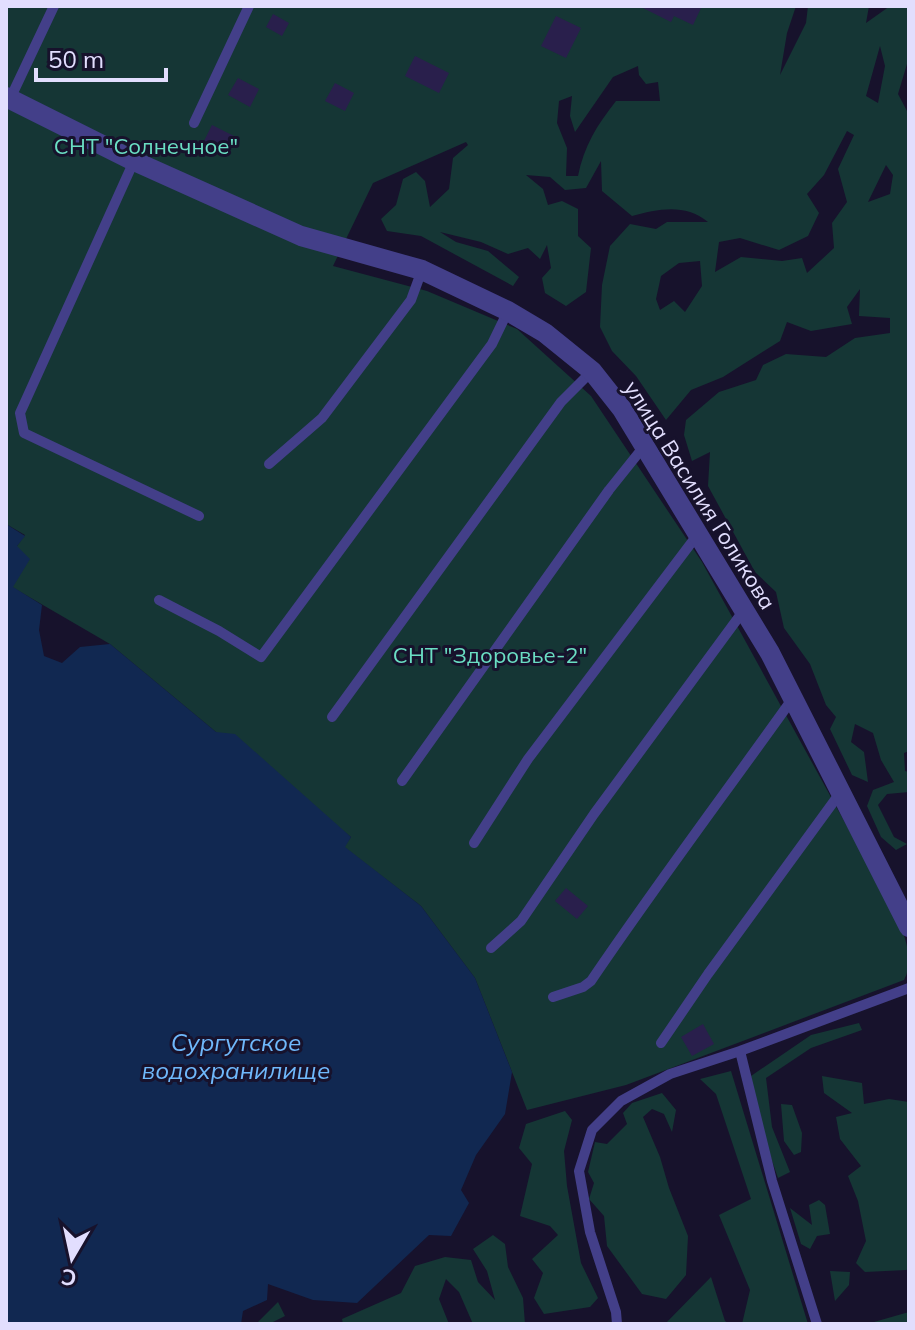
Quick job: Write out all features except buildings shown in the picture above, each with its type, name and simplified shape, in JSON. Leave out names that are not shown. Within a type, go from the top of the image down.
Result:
[{"type":"street","name":"улица Василия Голикова","points":[[8,98],[134,161],[301,236],[422,270],[508,311],[545,333],[592,371],[645,445],[794,696],[909,927]]},
{"type":"lane","points":[[8,98],[54,6]]},
{"type":"lane","points":[[194,123],[249,6]]},
{"type":"lane","points":[[134,161],[20,413],[24,433],[199,516]]},
{"type":"lane","points":[[269,464],[322,418],[411,300],[422,270]]},
{"type":"lane","points":[[159,600],[261,657],[492,344],[508,311]]},
{"type":"lane","points":[[332,717],[561,402],[592,371]]},
{"type":"lane","points":[[402,781],[609,490],[645,445]]},
{"type":"lane","points":[[474,843],[528,759],[698,534]]},
{"type":"lane","points":[[491,948],[521,921],[594,814],[744,610]]},
{"type":"lane","points":[[553,997],[583,987],[591,981],[649,895],[794,696]]},
{"type":"lane","points":[[661,1043],[841,791]]},
{"type":"lane","points":[[617,1324],[616,1312],[590,1232],[579,1171],[592,1130],[621,1101],[670,1074],[909,988]]},
{"type":"lane","points":[[740,1051],[772,1181],[817,1324]]},
{"type":"green space","points":[[6,6],[796,6],[787,33],[780,75],[806,23],[808,6],[869,6],[866,23],[890,6],[909,6],[909,71],[907,64],[898,94],[907,111],[909,105],[909,751],[904,753],[905,771],[909,772],[909,792],[887,794],[878,805],[894,837],[907,844],[896,850],[881,837],[867,806],[873,790],[894,782],[881,760],[873,733],[855,724],[851,742],[864,752],[868,782],[852,775],[830,729],[836,717],[826,705],[810,664],[784,628],[776,592],[755,572],[708,486],[710,452],[692,461],[684,435],[686,420],[719,392],[756,380],[763,365],[786,354],[826,357],[855,338],[890,333],[890,318],[859,316],[860,289],[847,307],[852,324],[811,331],[787,322],[780,341],[723,377],[691,390],[666,420],[636,376],[612,351],[600,327],[602,285],[610,246],[630,224],[656,229],[667,222],[708,222],[690,212],[671,209],[632,216],[602,191],[601,161],[586,188],[565,190],[550,177],[526,175],[543,189],[548,205],[562,201],[578,209],[578,236],[591,248],[586,292],[566,306],[545,293],[542,278],[551,268],[547,245],[540,259],[528,248],[508,254],[481,242],[440,232],[456,242],[488,251],[519,277],[513,286],[421,236],[387,231],[381,219],[396,205],[403,179],[416,172],[425,181],[430,207],[449,189],[453,158],[468,145],[466,142],[373,183],[333,266],[427,291],[517,329],[591,396],[702,562],[900,923],[909,959],[904,980],[626,1085],[527,1110],[475,978],[421,906],[344,847],[351,837],[216,732],[110,644],[12,587],[17,546],[25,535],[6,524]],"holes":[[[880,46],[885,66],[878,103],[866,96]],[[638,66],[639,75],[646,84],[658,82],[660,101],[616,101],[592,136],[578,176],[566,176],[567,148],[557,123],[559,101],[572,96],[570,116],[575,132],[613,77]],[[847,131],[854,135],[838,169],[847,202],[832,223],[834,248],[807,273],[802,258],[782,261],[741,257],[715,272],[719,242],[740,238],[779,250],[808,236],[819,213],[807,194],[824,175]],[[886,165],[893,175],[890,194],[868,202]],[[700,261],[702,286],[685,312],[674,301],[660,310],[656,299],[661,276],[679,263]]]},
{"type":"green space","points":[[859,1023],[862,1030],[811,1048],[766,1078],[772,1127],[790,1172],[778,1178],[761,1129],[751,1076],[811,1035]]},
{"type":"green space","points":[[731,1071],[808,1324],[742,1324],[750,1290],[719,1215],[751,1199],[716,1094],[700,1079]]},
{"type":"green space","points":[[822,1076],[862,1083],[864,1104],[889,1099],[909,1102],[909,1269],[865,1272],[856,1263],[866,1241],[858,1201],[848,1176],[861,1166],[840,1139],[836,1117],[852,1113],[824,1093]]},
{"type":"green space","points":[[662,1093],[676,1110],[672,1132],[664,1114],[652,1109],[643,1117],[688,1236],[686,1275],[666,1299],[642,1294],[607,1246],[604,1216],[589,1199],[594,1183],[588,1172],[595,1142],[607,1144],[627,1124],[623,1113],[632,1103]]},
{"type":"green space","points":[[781,1104],[792,1105],[802,1133],[801,1152],[794,1155],[784,1141]]},
{"type":"green space","points":[[565,1111],[572,1120],[564,1151],[567,1186],[581,1263],[598,1298],[590,1307],[544,1314],[534,1298],[543,1273],[532,1259],[558,1235],[550,1226],[520,1216],[532,1164],[519,1148],[526,1124]]},
{"type":"green space","points":[[819,1200],[825,1205],[830,1234],[817,1236],[810,1249],[801,1244],[790,1208],[812,1225],[809,1205]]},
{"type":"green space","points":[[493,1235],[505,1244],[508,1267],[523,1298],[525,1324],[473,1324],[459,1292],[446,1279],[439,1299],[449,1324],[343,1324],[342,1319],[401,1293],[415,1266],[445,1257],[471,1260],[478,1282],[495,1300],[487,1271],[473,1249]]},
{"type":"green space","points":[[830,1271],[850,1272],[849,1285],[835,1301]]},
{"type":"green space","points":[[711,1277],[725,1321],[730,1324],[665,1324]]},
{"type":"green space","points":[[278,1302],[285,1316],[269,1324],[256,1324]]},
{"type":"green space","points":[[909,1312],[909,1324],[867,1324]]},
{"type":"water","name":"Сургутское водохранилище","points":[[6,524],[25,536],[17,546],[30,559],[13,587],[42,605],[39,630],[44,656],[62,663],[80,647],[110,644],[216,732],[235,734],[351,837],[345,847],[421,906],[475,978],[512,1072],[505,1114],[476,1155],[461,1190],[469,1203],[451,1236],[429,1235],[357,1303],[313,1300],[268,1284],[267,1300],[243,1311],[241,1324],[6,1324]]},
{"type":"park label","name":"СНТ \"Солнечное\"","points":[[146,146]]},
{"type":"park label","name":"СНТ \"Здоровье-2\"","points":[[490,655]]}]
